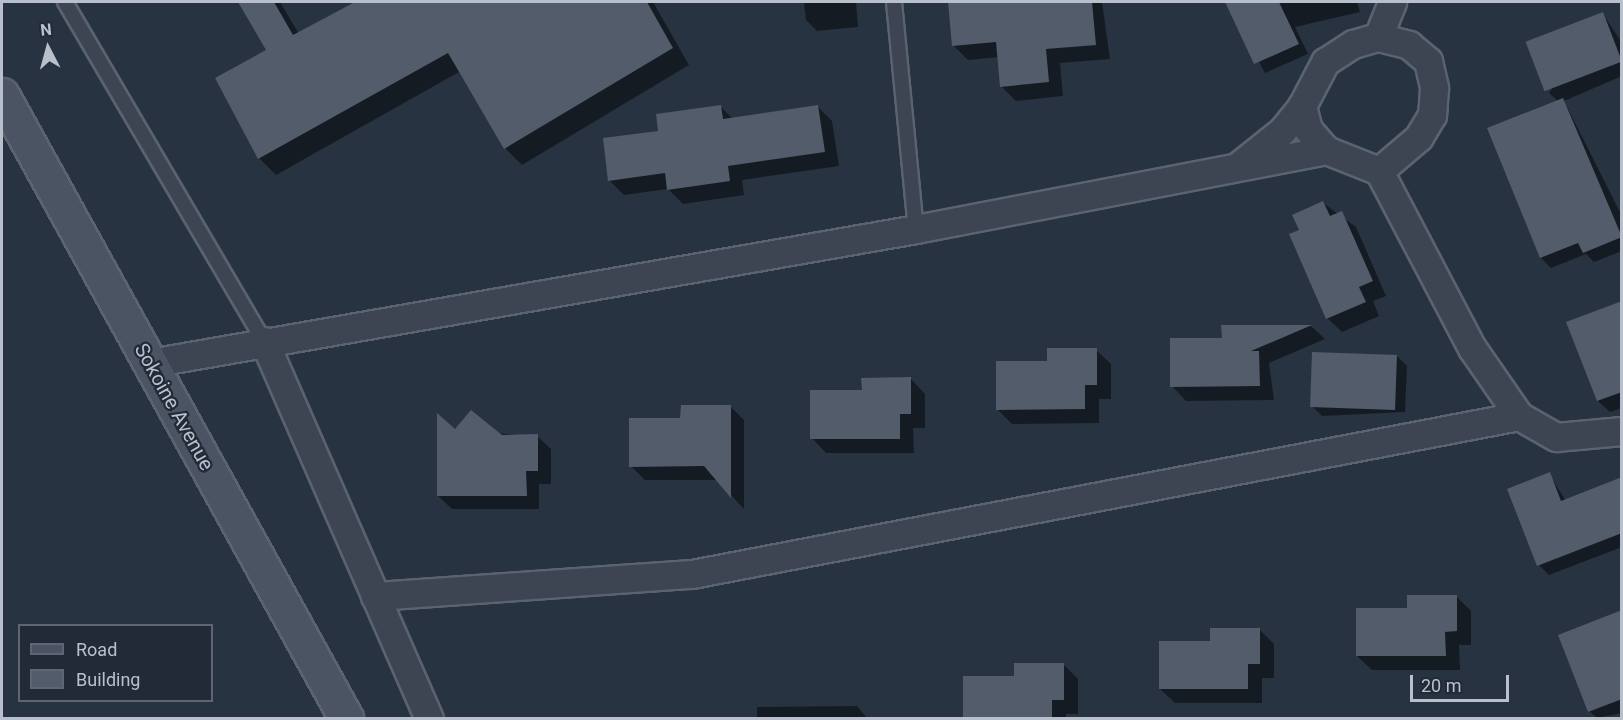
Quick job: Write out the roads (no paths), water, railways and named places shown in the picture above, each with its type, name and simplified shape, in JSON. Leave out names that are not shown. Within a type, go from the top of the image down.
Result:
[{"type":"street","points":[[1378,37],[1392,2]]},
{"type":"street","points":[[1235,169],[1282,131],[1302,106],[1325,62],[1353,44],[1378,37],[1409,45],[1428,61],[1434,88],[1432,115],[1419,137],[1379,171]]},
{"type":"street","name":"Sokoine Avenue","points":[[2,95],[346,718]]},
{"type":"street","points":[[1302,106],[1308,129],[1326,150],[1379,171],[1472,348],[1519,416],[1556,437],[1622,431]]},
{"type":"street","points":[[150,363],[264,341],[916,229],[1326,150]]},
{"type":"street","points":[[264,341],[429,718]]},
{"type":"street","points":[[375,596],[692,574],[1519,416]]},
{"type":"lane","points":[[65,2],[264,341]]},
{"type":"lane","points":[[894,2],[916,229]]}]
